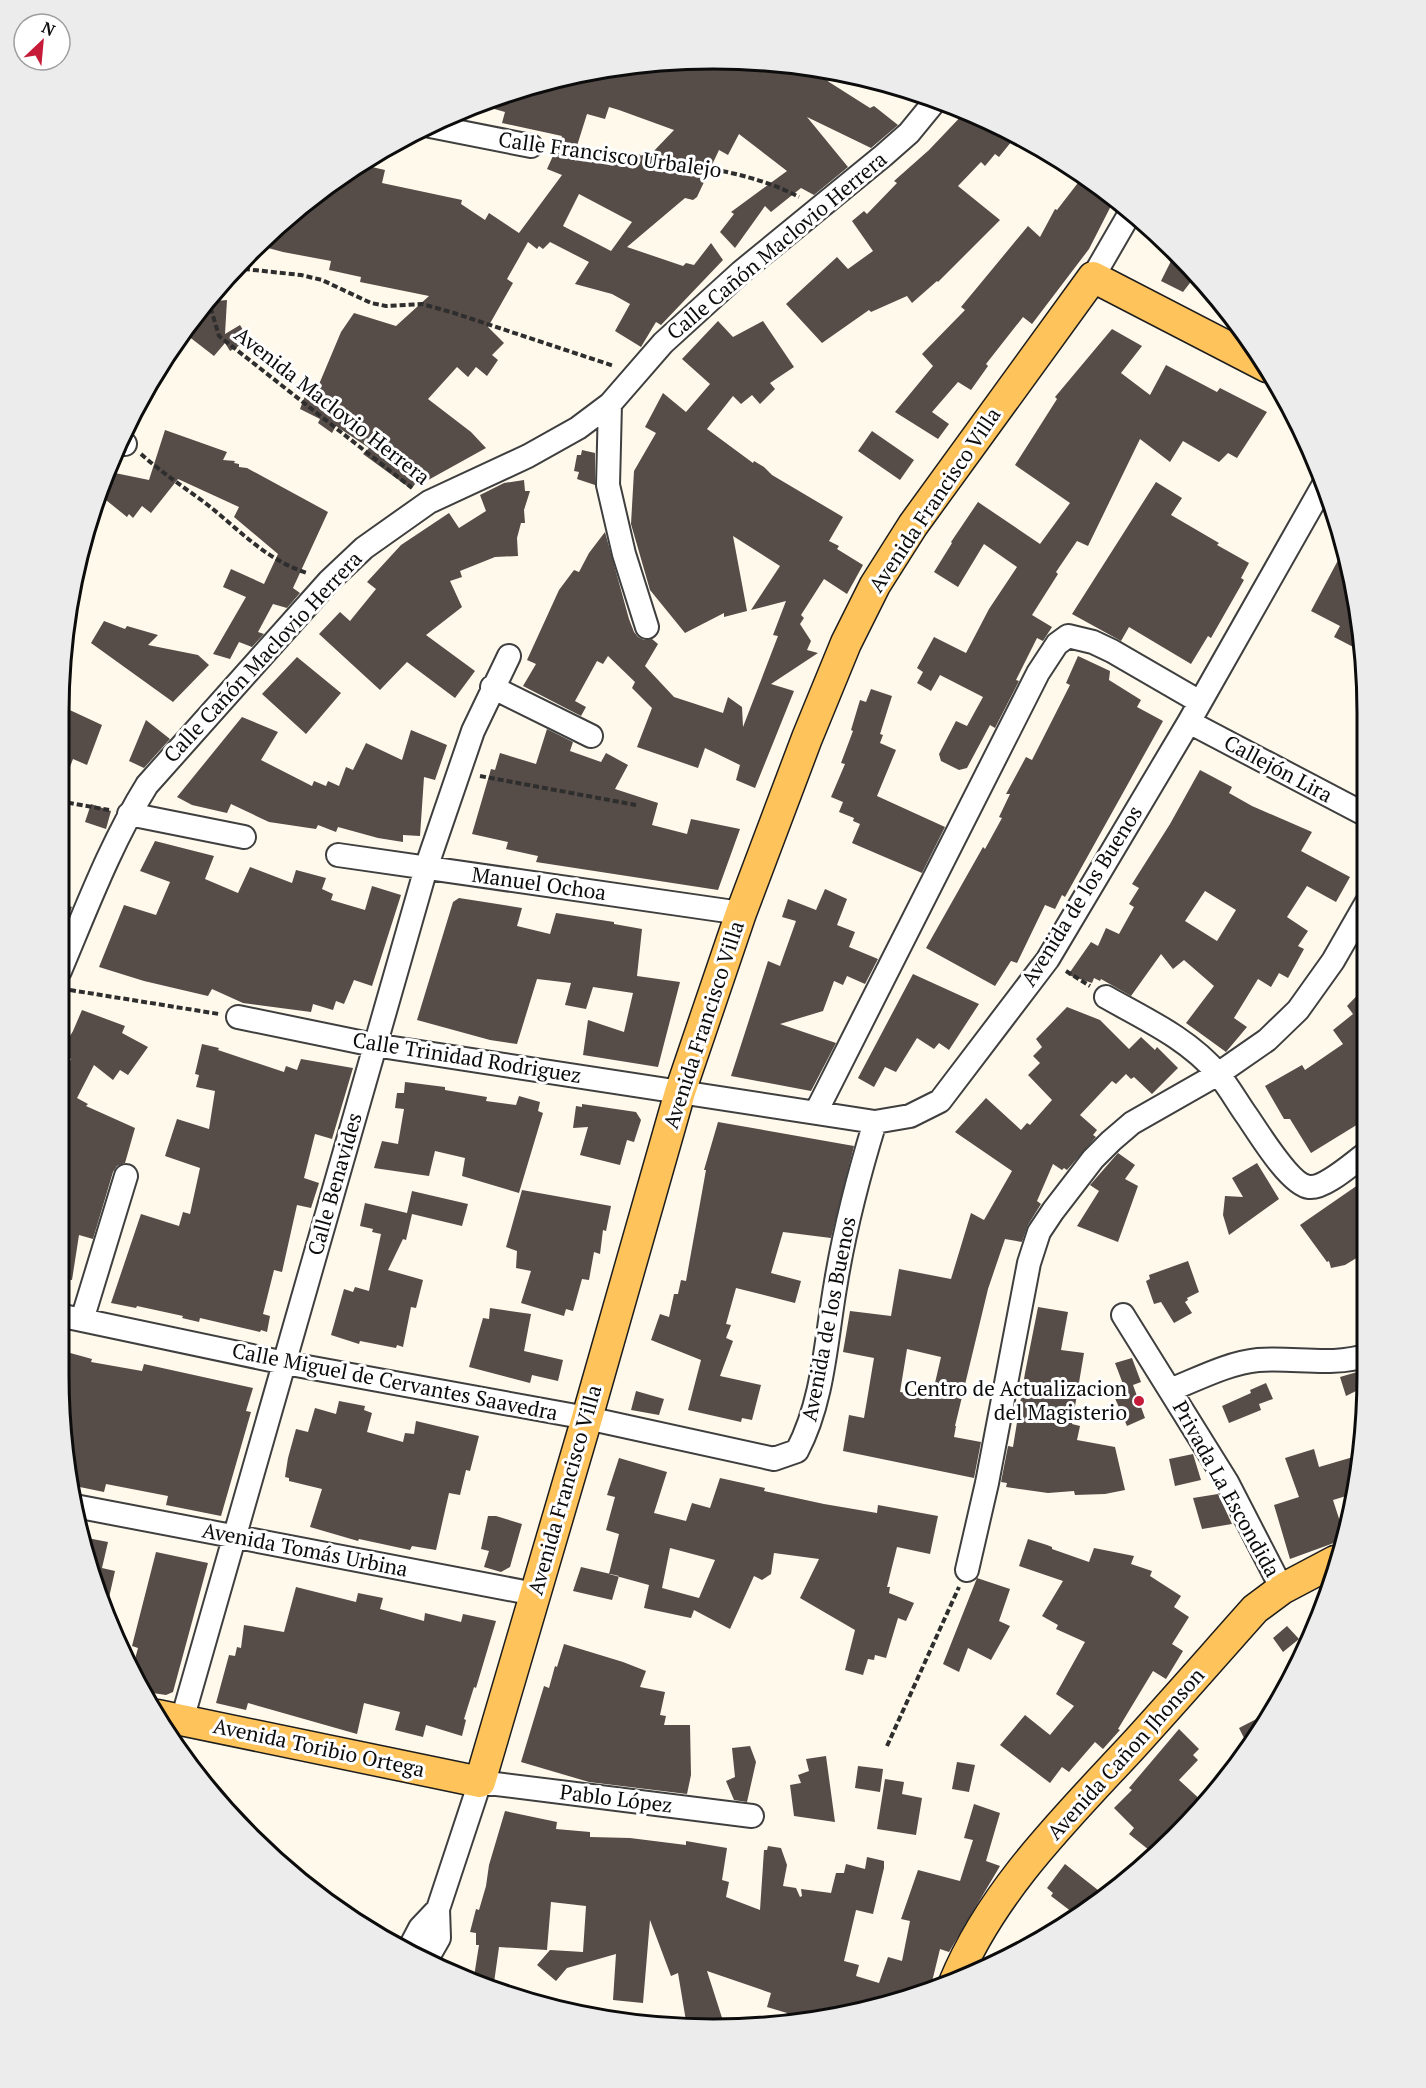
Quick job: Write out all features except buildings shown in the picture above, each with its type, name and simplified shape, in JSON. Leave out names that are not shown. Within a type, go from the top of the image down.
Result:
[{"type":"main road","points":[[1093,277],[1250,358]]},
{"type":"main road","name":"Avenida Francisco Villa","points":[[480,1782],[680,1092],[741,913],[807,738],[846,643],[875,585],[913,525],[1093,277]]},
{"type":"main road","name":"Avenida Cañon Jhonson","points":[[959,1970],[986,1921],[1017,1878],[1068,1816],[1255,1609],[1282,1589],[1328,1565]]},
{"type":"main road","name":"Avenida Toribio Ortega","points":[[170,1718],[480,1782]]},
{"type":"street","name":"Calle Cañón Maclovio Herrera","points":[[69,949],[103,868],[129,814],[147,785],[329,581],[364,548],[429,502],[528,456],[578,428],[610,404],[663,343],[741,272],[909,133],[930,107]]},
{"type":"street","name":"Calle Francisco Urbalejo","points":[[443,129],[531,146]]},
{"type":"street","name":"Avenida Francisco Villa","points":[[1093,277],[1126,219]]},
{"type":"street","points":[[610,404],[608,485],[621,545],[647,627]]},
{"type":"street","name":"Avenida de los Buenos","points":[[797,1451],[805,1436],[815,1406],[836,1279],[852,1202],[875,1122],[910,1116],[940,1101],[1048,959],[1189,722],[1318,494]]},
{"type":"street","points":[[816,1112],[1038,673],[1057,644],[1068,636],[1093,642],[1200,702]]},
{"type":"street","name":"Calle Benavides","points":[[170,1718],[235,1537],[426,868],[457,772],[492,687],[509,656]]},
{"type":"street","points":[[492,687],[591,736]]},
{"type":"street","name":"Callejón Lira","points":[[1189,722],[1357,810]]},
{"type":"street","points":[[129,814],[244,837]]},
{"type":"street","name":"Manuel Ochoa","points":[[338,855],[741,913]]},
{"type":"street","points":[[967,1570],[990,1472],[1029,1263],[1039,1232],[1093,1159],[1132,1123],[1218,1074],[1267,1040],[1298,1010],[1334,961],[1357,920]]},
{"type":"street","points":[[1106,997],[1170,1033],[1202,1058],[1218,1074],[1277,1160],[1303,1185],[1311,1187],[1323,1184],[1357,1160]]},
{"type":"street","name":"Calle Trinidad Rodriguez","points":[[238,1017],[374,1045],[875,1122]]},
{"type":"street","points":[[72,1318],[126,1176]]},
{"type":"street","name":"Privada La Escondida","points":[[1123,1315],[1227,1482],[1282,1589]]},
{"type":"street","name":"Calle Miguel de Cervantes Saavedra","points":[[72,1318],[285,1363],[587,1418],[774,1459],[797,1451]]},
{"type":"street","name":"Privada La Escondida","points":[[1170,1390],[1223,1369],[1254,1361],[1278,1359],[1338,1362],[1357,1358]]},
{"type":"street","name":"Avenida Tomás Urbina","points":[[83,1507],[535,1594]]},
{"type":"street","name":"Avenida Francisco Villa","points":[[430,1954],[439,1938],[438,1909],[480,1782]]},
{"type":"street","name":"Pablo López","points":[[480,1782],[752,1816]]},
{"type":"street","name":"Avenida Francisco Villa","points":[[412,1944],[420,1928],[438,1909]]},
{"type":"path","name":"Calle Francisco Urbalejo","points":[[531,146],[621,153],[739,174],[777,186],[818,210]]},
{"type":"path","points":[[247,269],[301,275],[322,280],[371,303],[386,306],[422,304],[454,312],[599,362],[640,370]]},
{"type":"path","name":"Avenida Maclovio Herrera","points":[[211,310],[219,336],[429,502]]},
{"type":"path","points":[[127,446],[173,482],[204,502],[274,560],[329,581]]},
{"type":"path","points":[[457,772],[636,805]]},
{"type":"path","points":[[69,803],[129,814]]},
{"type":"path","points":[[1048,959],[1106,997]]},
{"type":"path","points":[[69,989],[238,1017]]},
{"type":"path","points":[[887,1746],[967,1570]]},
{"type":"place","name":"Centro de Actualizacion del Magisterio","points":[[1139,1401]]}]
